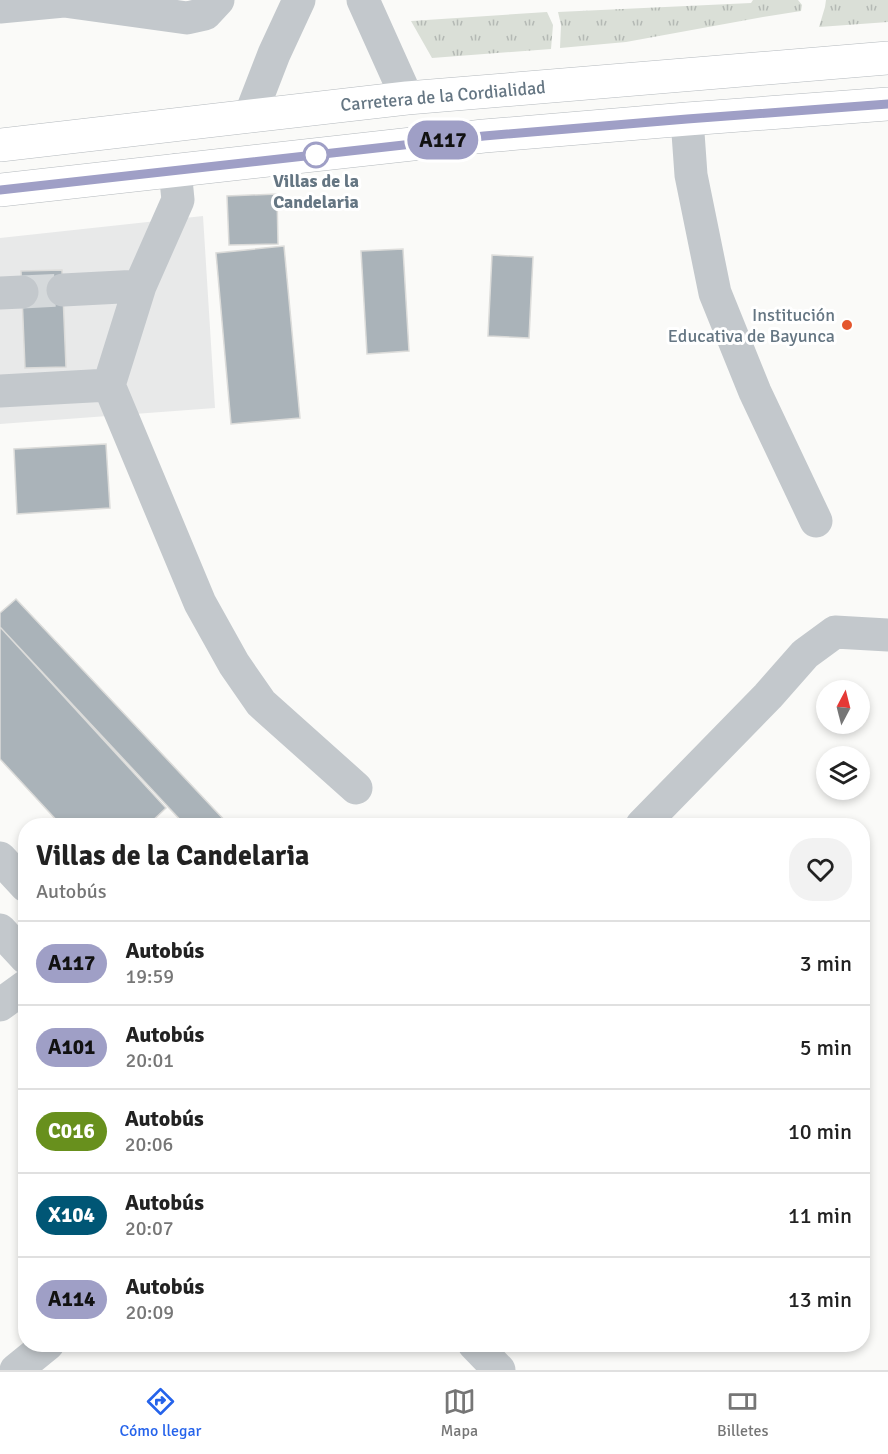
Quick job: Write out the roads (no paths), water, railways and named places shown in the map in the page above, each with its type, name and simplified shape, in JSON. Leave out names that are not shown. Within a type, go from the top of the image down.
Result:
[{"type":"highway","name":"Carretera de la Cordialidad","points":[[0,145],[407,98],[888,57]]},
{"type":"highway","points":[[0,190],[484,136],[888,104]]},
{"type":"street","points":[[0,7],[64,1],[187,18],[205,14],[218,0]]},
{"type":"street","points":[[250,116],[274,54],[299,0]]},
{"type":"street","points":[[363,0],[407,98]]},
{"type":"street","points":[[687,119],[691,175],[715,293],[755,392],[816,521]]},
{"type":"street","points":[[175,170],[178,200],[140,286],[108,386],[200,603],[234,664],[261,703],[356,788]]},
{"type":"street","points":[[63,290],[140,286]]},
{"type":"street","points":[[0,392],[108,386]]},
{"type":"street","points":[[649,818],[768,696],[805,654],[835,632],[888,635]]},
{"type":"street","points":[[0,858],[18,877]]},
{"type":"street","points":[[0,930],[18,949]]},
{"type":"street","points":[[0,1005],[18,992]]},
{"type":"street","points":[[16,1370],[38,1352]]},
{"type":"street","points":[[482,1352],[499,1370]]},
{"type":"tunnel","points":[[22,292],[63,290]]},
{"type":"place","name":"Villas de la Candelaria","points":[[316,155]]},
{"type":"place","name":"Institución Educativa de Bayunca","points":[[847,325]]}]
